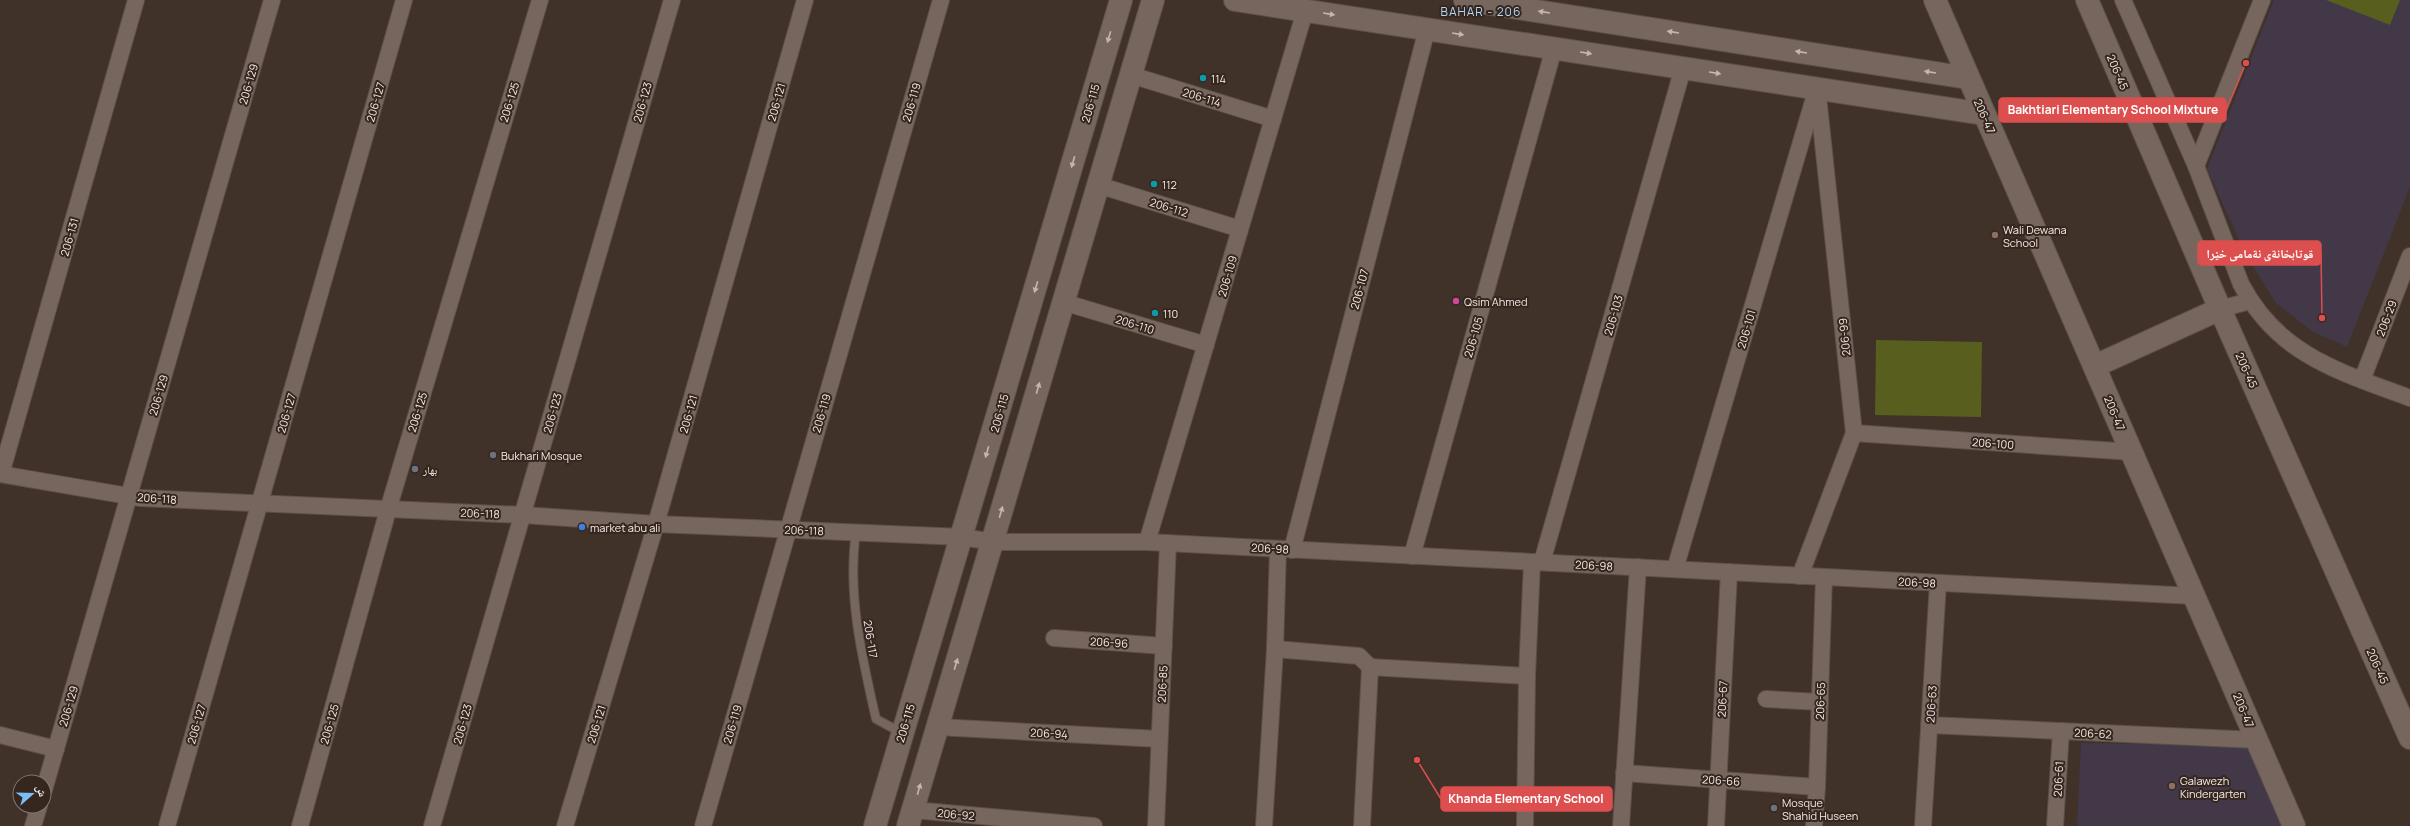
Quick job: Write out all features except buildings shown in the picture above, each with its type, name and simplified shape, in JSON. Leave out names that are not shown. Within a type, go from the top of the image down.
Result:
[{"type":"street","name":"206-131","points":[[1,474],[136,0]]},
{"type":"street","name":"206-129","points":[[49,774],[272,0]]},
{"type":"street","name":"206-127","points":[[167,826],[404,0]]},
{"type":"street","name":"206-125","points":[[300,826],[388,510],[540,0]]},
{"type":"street","name":"206-123","points":[[432,826],[672,0]]},
{"type":"street","name":"206-121","points":[[565,826],[656,524],[805,0]]},
{"type":"street","name":"206-119","points":[[703,826],[787,530],[941,0]]},
{"type":"street","name":"206-115","points":[[875,826],[962,537],[1120,0]]},
{"type":"street","points":[[911,818],[1153,0]]},
{"type":"street","points":[[1235,0],[1984,114]]},
{"type":"street","points":[[1465,0],[1968,78]]},
{"type":"street","name":"206-47","points":[[1935,0],[2294,826]]},
{"type":"street","name":"206-45","points":[[2087,0],[2220,309],[2410,738]]},
{"type":"street","points":[[2123,0],[2196,166],[2241,284],[2250,301],[2278,333],[2301,352],[2362,380],[2410,398]]},
{"type":"street","points":[[2196,166],[2262,0]]},
{"type":"street","name":"206-109","points":[[1147,542],[1305,11]]},
{"type":"street","name":"206-107","points":[[1264,826],[1275,649],[1285,549],[1427,29]]},
{"type":"street","name":"206-105","points":[[1412,556],[1554,48]]},
{"type":"street","name":"206-103","points":[[1525,826],[1527,676],[1537,562],[1683,68]]},
{"type":"street","name":"206-114","points":[[1130,75],[1273,119]]},
{"type":"street","name":"206-99","points":[[1800,576],[1854,433],[1818,88]]},
{"type":"street","name":"206-101","points":[[1675,569],[1818,88]]},
{"type":"street","name":"206-112","points":[[1098,185],[1240,229]]},
{"type":"street","name":"206-29","points":[[2362,380],[2410,256]]},
{"type":"street","points":[[2095,366],[2220,309],[2250,301]]},
{"type":"street","name":"206-110","points":[[1063,302],[1206,345]]},
{"type":"street","name":"206-100","points":[[1854,433],[2132,452]]},
{"type":"street","name":"206-118","points":[[1,474],[129,496],[260,504],[522,515],[656,524],[962,537],[993,542]]},
{"type":"street","name":"206-98","points":[[993,542],[1147,542],[2194,596]]},
{"type":"street","name":"206-85","points":[[1156,826],[1168,543]]},
{"type":"street","points":[[1621,826],[1638,567]]},
{"type":"street","name":"206-67","points":[[1716,826],[1729,572]]},
{"type":"street","name":"206-65","points":[[1814,826],[1817,787],[1824,577]]},
{"type":"street","name":"206-63","points":[[1923,826],[1938,583]]},
{"type":"street","name":"206-96","points":[[1054,638],[1164,646]]},
{"type":"street","points":[[1275,649],[1359,656],[1370,667],[1527,676]]},
{"type":"street","points":[[1362,826],[1370,667]]},
{"type":"street","points":[[1766,698],[1820,702]]},
{"type":"street","name":"206-62","points":[[1929,725],[2257,740]]},
{"type":"street","name":"206-94","points":[[938,727],[1159,739]]},
{"type":"street","name":"206-61","points":[[2055,826],[2061,731]]},
{"type":"street","points":[[0,735],[56,749]]},
{"type":"street","name":"206-66","points":[[1624,773],[1817,787]]},
{"type":"street","points":[[33,826],[37,814]]},
{"type":"street","name":"206-92","points":[[911,818],[1094,826]]},
{"type":"lane","name":"206-117","points":[[856,532],[853,554],[853,590],[859,636],[876,719],[902,733]]},
{"type":"shaded area","points":[[2274,0],[2410,0],[2410,187],[2347,347],[2313,332],[2276,303],[2246,255],[2207,169]]},
{"type":"shaded area","name":"Galawezh Kindergarten","points":[[2081,743],[2247,745],[2282,826],[2077,826]]},
{"type":"green space","points":[[2326,0],[2400,0],[2390,25]]},
{"type":"green space","points":[[1876,340],[1982,342],[1981,417],[1875,415]]},
{"type":"place","name":"Bakhtiari Elementary School Mixture","points":[[2246,63]]},
{"type":"place","name":"114","points":[[1203,78]]},
{"type":"place","name":"112","points":[[1154,184]]},
{"type":"place","name":"Wali Dewana School","points":[[1995,235]]},
{"type":"place","name":"Qsim Ahmed","points":[[1456,301]]},
{"type":"place","name":"110","points":[[1155,313]]},
{"type":"place","name":"قوتابخانةى نةمامى خێرا","points":[[2322,318]]},
{"type":"place","name":"Bukhari Mosque","points":[[493,455]]},
{"type":"place","name":"بهار","points":[[415,469]]},
{"type":"place","name":"market abu ali","points":[[582,527]]},
{"type":"place","name":"Khanda Elementary School","points":[[1417,760]]},
{"type":"place","name":"Galawezh Kindergarten","points":[[2172,786]]},
{"type":"place","name":"Mosque Shahid Huseen","points":[[1774,808]]},
{"type":"district","name":"BAHAR - 206","points":[[1481,11]]}]
